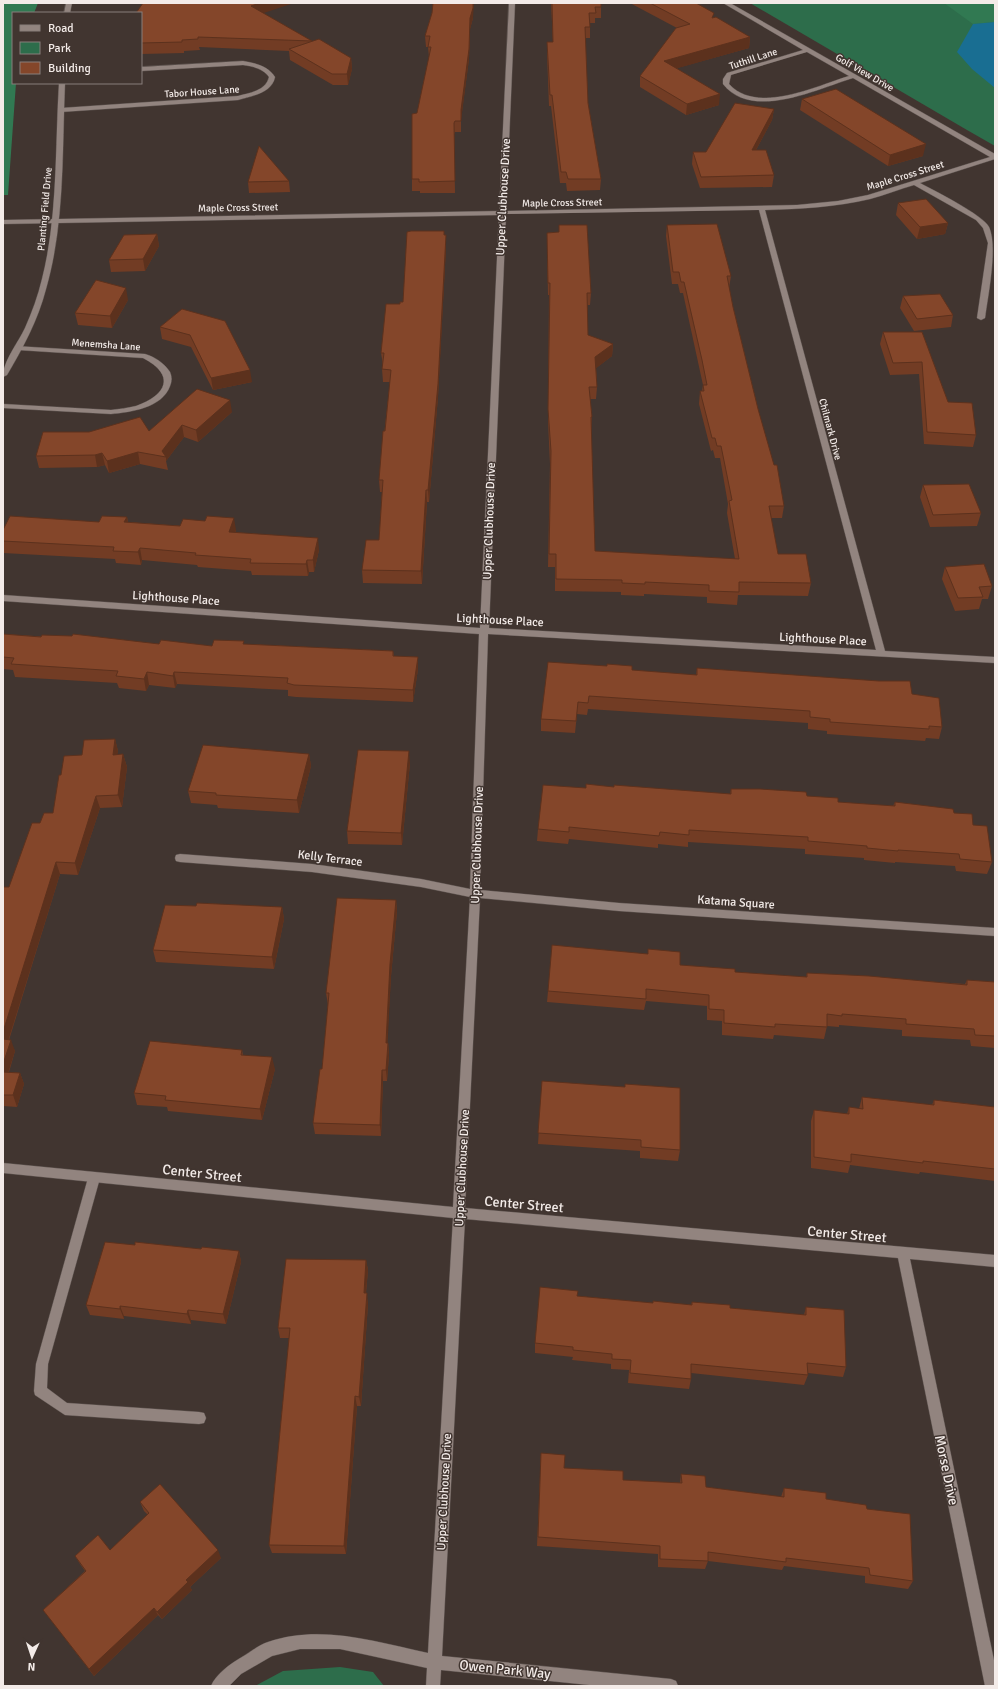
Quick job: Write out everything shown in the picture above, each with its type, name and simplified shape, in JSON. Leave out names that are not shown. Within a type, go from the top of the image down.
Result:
[{"type":"street","name":"Upper Clubhouse Drive","points":[[433,1686],[460,1214],[475,894],[484,631],[512,3]]},
{"type":"street","name":"Golf View Drive","points":[[726,3],[995,157]]},
{"type":"street","name":"Tuthill Lane","points":[[808,50],[729,74],[726,79],[726,84],[730,89],[741,96],[769,100],[780,99],[854,76]]},
{"type":"street","name":"Tabor House Lane","points":[[61,110],[238,98],[263,90],[271,82],[272,77],[269,72],[262,68],[243,64],[142,69]]},
{"type":"street","name":"Planting Field Drive","points":[[3,375],[34,315],[46,279],[52,245],[54,221],[62,84]]},
{"type":"street","name":"Maple Cross Street","points":[[3,222],[762,209],[838,203],[884,193],[995,157]]},
{"type":"street","points":[[916,183],[978,219],[986,227],[991,244],[981,318]]},
{"type":"street","name":"Chilmark Drive","points":[[762,209],[881,654]]},
{"type":"street","name":"Menemsha Lane","points":[[3,406],[111,412],[142,406],[154,400],[163,392],[168,384],[169,375],[165,367],[157,361],[145,356],[18,348]]},
{"type":"street","name":"Lighthouse Place","points":[[3,598],[484,631],[995,660]]},
{"type":"street","name":"Kelly Terrace","points":[[180,858],[312,868],[422,884],[475,894]]},
{"type":"street","name":"Katama Square","points":[[475,894],[619,907],[995,932]]},
{"type":"street","name":"Center Street","points":[[3,1168],[460,1214],[995,1261]]},
{"type":"street","points":[[94,1178],[42,1364],[40,1391],[65,1409],[199,1418]]},
{"type":"street","name":"Morse Drive","points":[[904,1254],[992,1686]]},
{"type":"street","name":"Owen Park Way","points":[[218,1686],[236,1669],[269,1649],[300,1642],[340,1642],[434,1662],[671,1686]]},
{"type":"green space","points":[[3,3],[38,3],[34,12],[12,12],[12,84],[16,84],[8,195],[3,195]]},
{"type":"green space","points":[[750,3],[995,3],[995,146],[967,130]]},
{"type":"green space","points":[[944,3],[995,3],[995,22],[973,24]]},
{"type":"green space","points":[[340,1667],[373,1672],[384,1686],[255,1686],[283,1671]]},
{"type":"water","points":[[995,22],[995,88],[972,69],[957,52],[973,24]]},
{"type":"building","points":[[143,3],[260,3],[251,6],[312,41],[198,37],[198,39],[182,40],[182,42],[142,43],[142,12],[137,12]]},
{"type":"building","points":[[433,3],[473,3],[473,8],[470,18],[469,49],[461,110],[461,121],[455,121],[454,123],[455,181],[419,182],[419,179],[412,179],[412,114],[417,113],[431,47],[428,47],[430,36],[425,36],[432,13]]},
{"type":"building","points":[[552,3],[601,3],[601,7],[595,7],[596,13],[589,13],[590,27],[585,27],[588,103],[601,179],[568,179],[566,172],[561,172],[552,95],[550,95],[547,42],[553,42]]},
{"type":"building","points":[[650,3],[696,3],[714,13],[712,18],[716,17],[750,37],[664,61],[720,94],[687,104],[640,76],[676,28],[690,24]]},
{"type":"building","points":[[319,39],[351,58],[347,74],[332,74],[289,49]]},
{"type":"building","points":[[836,89],[926,144],[890,155],[802,99]]},
{"type":"building","points":[[735,103],[774,109],[752,150],[766,150],[774,175],[701,177],[693,152],[706,152]]},
{"type":"building","points":[[259,146],[289,181],[248,182]]},
{"type":"building","points":[[926,199],[948,223],[920,227],[898,203]]},
{"type":"building","points":[[717,224],[731,276],[727,276],[733,307],[758,409],[774,465],[777,465],[784,506],[769,506],[778,554],[806,554],[811,583],[739,582],[739,592],[709,591],[709,585],[645,582],[645,584],[622,583],[622,580],[556,579],[556,554],[549,554],[551,451],[548,409],[550,283],[548,283],[547,233],[559,232],[559,225],[587,225],[591,293],[587,293],[588,335],[613,344],[595,357],[597,387],[589,387],[592,417],[595,551],[739,559],[729,501],[732,500],[721,446],[717,446],[715,438],[712,438],[700,391],[704,391],[703,385],[707,385],[684,282],[681,282],[679,272],[673,272],[667,225]]},
{"type":"building","points":[[444,231],[444,235],[446,235],[438,384],[428,490],[426,490],[421,571],[362,570],[366,540],[379,540],[383,480],[379,480],[383,431],[385,431],[391,370],[382,369],[384,353],[381,353],[386,304],[400,304],[400,302],[403,302],[407,232]]},
{"type":"building","points":[[157,234],[143,259],[109,260],[124,235]]},
{"type":"building","points":[[96,280],[126,288],[110,316],[75,313]]},
{"type":"building","points":[[940,294],[953,315],[917,319],[903,296]]},
{"type":"building","points":[[182,309],[225,321],[250,370],[211,378],[190,335],[160,327]]},
{"type":"building","points":[[883,332],[922,332],[948,402],[972,403],[976,435],[927,432],[922,362],[893,363]]},
{"type":"building","points":[[197,389],[230,400],[196,430],[182,425],[162,451],[166,457],[138,452],[107,461],[102,453],[95,455],[36,456],[43,432],[89,432],[140,417],[149,431]]},
{"type":"building","points":[[969,484],[981,513],[933,515],[923,485]]},
{"type":"building","points":[[10,516],[99,522],[102,516],[127,517],[124,522],[180,526],[183,519],[205,521],[207,516],[234,518],[229,532],[318,538],[313,560],[307,560],[306,564],[250,563],[251,559],[195,555],[196,553],[140,548],[138,552],[113,551],[114,547],[3,541],[3,530]]},
{"type":"building","points":[[984,564],[992,586],[979,587],[983,597],[958,598],[945,567]]},
{"type":"building","points":[[3,634],[41,637],[42,635],[72,636],[73,634],[159,644],[161,640],[212,646],[214,640],[244,641],[243,644],[393,651],[393,656],[418,657],[413,690],[294,685],[287,683],[288,678],[174,672],[173,676],[147,672],[144,679],[116,676],[118,671],[11,664],[14,658],[3,657]]},
{"type":"building","points":[[548,662],[632,666],[632,670],[697,675],[697,668],[879,681],[910,681],[912,694],[939,698],[942,727],[929,726],[929,729],[830,722],[830,719],[810,717],[810,711],[589,696],[588,703],[578,702],[576,721],[541,719]]},
{"type":"building","points":[[115,739],[113,755],[123,754],[118,795],[96,796],[75,863],[56,862],[3,1032],[3,887],[9,887],[32,823],[40,823],[44,813],[53,813],[59,775],[61,775],[64,756],[82,755],[84,740]]},
{"type":"building","points":[[203,745],[309,754],[297,800],[216,795],[216,793],[188,791]]},
{"type":"building","points":[[358,750],[409,751],[401,833],[347,831]]},
{"type":"building","points":[[586,784],[731,794],[731,789],[806,792],[807,796],[838,798],[838,802],[895,806],[895,802],[953,809],[954,813],[972,814],[973,825],[987,826],[992,862],[960,859],[959,854],[898,851],[867,848],[867,846],[808,841],[808,837],[689,830],[689,835],[660,832],[659,836],[569,827],[569,832],[538,829],[543,785],[586,788]]},
{"type":"building","points":[[337,898],[396,900],[390,964],[386,1043],[388,1043],[386,1070],[382,1070],[380,1125],[313,1123],[320,1069],[322,1069],[329,993],[326,993]]},
{"type":"building","points":[[197,903],[282,907],[272,957],[153,950],[165,905],[196,906]]},
{"type":"building","points":[[552,945],[648,954],[648,949],[680,952],[680,965],[735,969],[735,972],[807,977],[807,973],[869,976],[967,985],[967,980],[995,982],[995,1036],[975,1035],[974,1029],[906,1024],[906,1019],[842,1014],[842,1016],[827,1014],[827,1027],[775,1024],[775,1027],[724,1023],[724,1010],[709,1009],[709,995],[646,989],[646,999],[548,991]]},
{"type":"building","points":[[3,1039],[11,1040],[3,1064]]},
{"type":"building","points":[[150,1041],[242,1050],[241,1055],[272,1057],[260,1109],[165,1100],[166,1096],[134,1093]]},
{"type":"building","points":[[3,1072],[20,1073],[13,1095],[3,1095]]},
{"type":"building","points":[[542,1081],[625,1087],[625,1084],[680,1088],[680,1150],[641,1147],[641,1140],[538,1133]]},
{"type":"building","points":[[862,1097],[934,1105],[934,1100],[995,1107],[995,1169],[923,1161],[923,1163],[851,1154],[851,1162],[814,1157],[814,1110],[849,1114],[849,1107],[863,1109]]},
{"type":"building","points":[[105,1242],[135,1245],[135,1242],[201,1249],[202,1247],[239,1251],[223,1314],[188,1310],[187,1314],[120,1306],[120,1309],[86,1305]]},
{"type":"building","points":[[286,1259],[366,1260],[364,1293],[367,1293],[359,1397],[355,1396],[344,1546],[269,1545],[290,1328],[278,1328]]},
{"type":"building","points":[[540,1287],[578,1291],[577,1296],[653,1303],[653,1301],[692,1305],[692,1302],[730,1305],[730,1308],[806,1315],[806,1307],[844,1310],[846,1367],[807,1363],[808,1375],[691,1364],[691,1379],[630,1373],[631,1360],[612,1359],[612,1354],[573,1350],[573,1347],[535,1343]]},
{"type":"building","points":[[541,1453],[565,1455],[564,1468],[623,1471],[623,1480],[682,1483],[681,1474],[705,1476],[706,1487],[784,1497],[784,1488],[826,1493],[826,1499],[866,1505],[867,1509],[910,1514],[913,1581],[870,1575],[869,1568],[786,1558],[786,1562],[708,1552],[708,1561],[660,1559],[660,1546],[538,1537]]},
{"type":"building","points":[[160,1484],[218,1550],[186,1580],[188,1582],[157,1612],[154,1608],[89,1669],[43,1610],[86,1571],[75,1556],[98,1535],[110,1550],[149,1513],[140,1502]]}]
